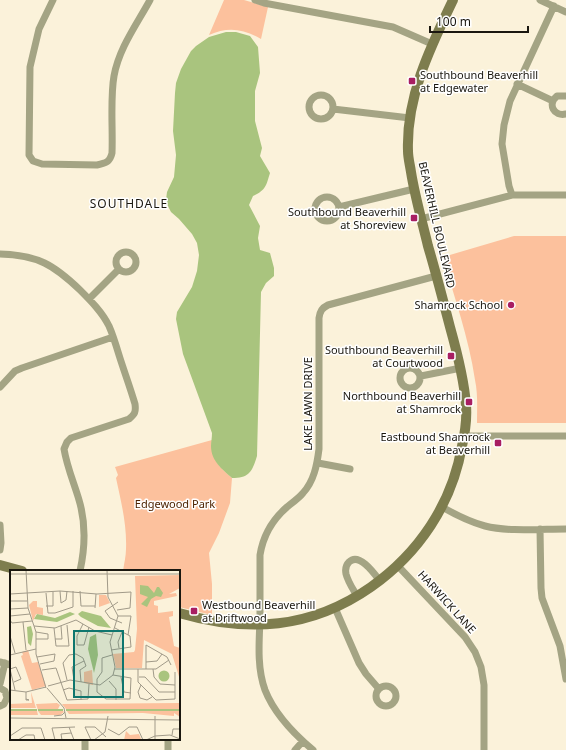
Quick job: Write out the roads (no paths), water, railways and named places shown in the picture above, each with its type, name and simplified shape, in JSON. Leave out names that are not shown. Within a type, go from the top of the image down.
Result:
[{"type":"street","points":[[53,0],[39,29],[30,68],[30,155],[33,160],[42,164],[97,165],[106,163],[110,159],[112,153],[113,91],[114,76],[118,61],[150,0]]},
{"type":"street","points":[[254,0],[393,27],[432,44]]},
{"type":"street","name":"BEAVERHILL BOULEVARD","points":[[180,613],[221,623],[260,624],[293,621],[317,615],[335,608],[357,596],[398,566],[418,543],[442,507],[452,484],[459,461],[464,436],[466,407],[461,368],[421,219],[408,152],[410,118],[419,79],[432,44],[453,0]]},
{"type":"street","points":[[540,0],[566,12]]},
{"type":"street","points":[[512,195],[502,144],[504,125],[510,101],[517,84],[554,6]]},
{"type":"street","points":[[517,84],[553,101]]},
{"type":"street","points":[[566,96],[557,96],[553,101],[552,107],[556,113],[562,115],[566,114]]},
{"type":"street","points":[[333,109],[410,118]]},
{"type":"street","points":[[339,206],[414,189]]},
{"type":"street","points":[[421,219],[512,195],[566,195]]},
{"type":"street","points":[[0,254],[18,255],[32,258],[48,265],[63,274],[89,299],[108,324],[135,404],[136,411],[129,420],[72,438],[67,442],[64,449],[80,502],[83,518],[84,548],[80,570]]},
{"type":"street","points":[[89,299],[119,269]]},
{"type":"street","name":"LAKE LAWN DRIVE","points":[[313,750],[303,741],[273,705],[266,691],[261,675],[260,624],[262,546],[267,532],[274,520],[300,497],[307,488],[318,463],[320,312],[328,305],[436,276]]},
{"type":"street","points":[[0,386],[15,371],[113,337]]},
{"type":"street","points":[[421,376],[461,368]]},
{"type":"street","points":[[464,436],[566,436]]},
{"type":"street","points":[[318,463],[350,469]]},
{"type":"street","points":[[442,507],[472,522],[486,526],[501,528],[566,529]]},
{"type":"street","points":[[0,525],[0,550]]},
{"type":"street","points":[[540,529],[542,598],[560,646],[566,679]]},
{"type":"street","points":[[357,596],[346,575],[347,564],[352,560],[358,559],[364,563],[380,580]]},
{"type":"street","points":[[0,565],[18,570]]},
{"type":"street","name":"HARWICK LANE","points":[[398,566],[465,637],[475,652],[481,668],[484,685],[484,750]]},
{"type":"street","points":[[335,608],[359,663],[379,689]]},
{"type":"street","points":[[0,684],[5,663]]},
{"type":"street","points":[[0,688],[5,691],[7,698],[4,704],[0,706]]},
{"type":"street","points":[[295,750],[303,741]]},
{"type":"place","name":"Southbound Beaverhill at Edgewater","points":[[412,81]]},
{"type":"place","name":"Southbound Beaverhill at Shoreview","points":[[414,218]]},
{"type":"place","name":"Shamrock School","points":[[511,305]]},
{"type":"place","name":"Southbound Beaverhill at Courtwood","points":[[451,356]]},
{"type":"place","name":"Northbound Beaverhill at Shamrock","points":[[469,402]]},
{"type":"place","name":"Eastbound Shamrock at Beaverhill","points":[[498,443]]},
{"type":"place","name":"Westbound Beaverhill at Driftwood","points":[[194,611]]},
{"type":"district","name":"SOUTHDALE","points":[[129,204]]},
{"type":"park label","name":"Edgewood Park","points":[[175,504]]}]
